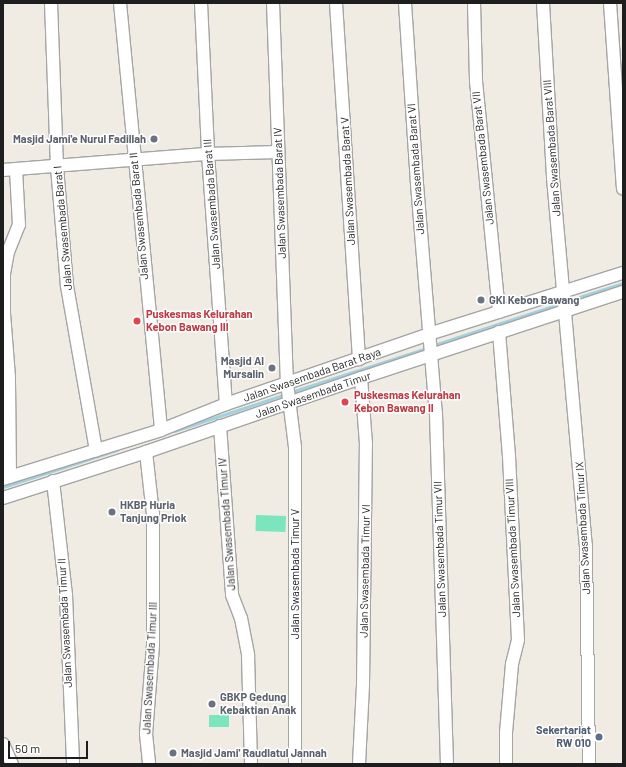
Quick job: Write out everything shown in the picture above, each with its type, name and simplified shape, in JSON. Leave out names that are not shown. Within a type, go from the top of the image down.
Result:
[{"type":"street","name":"Jalan Swasembada Barat I","points":[[51,3],[57,166],[67,286],[96,450]]},
{"type":"street","name":"Jalan Swasembada Barat II","points":[[120,3],[161,430]]},
{"type":"street","name":"Jalan Swasembada Barat III","points":[[201,3],[208,154],[226,404]]},
{"type":"street","name":"Jalan Swasembada Barat IV","points":[[273,3],[287,385]]},
{"type":"street","name":"Jalan Swasembada Barat V","points":[[336,3],[359,359]]},
{"type":"street","name":"Jalan Swasembada Barat VI","points":[[405,3],[429,336]]},
{"type":"street","name":"Jalan Swasembada Barat VII","points":[[474,3],[476,81],[499,312]]},
{"type":"street","name":"Jalan Swasembada Barat VIII","points":[[543,3],[553,178],[565,302]]},
{"type":"street","points":[[610,3],[623,189]]},
{"type":"street","points":[[3,170],[208,154],[278,152]]},
{"type":"street","points":[[7,478],[9,377],[4,313],[6,292],[4,274],[8,252],[19,225],[16,169]]},
{"type":"street","name":"Jalan Swasembada Barat Raya","points":[[7,478],[161,430],[226,404],[287,385],[499,312],[565,302],[623,273]]},
{"type":"street","name":"Jalan Swasembada Timur","points":[[3,498],[146,452],[499,332],[565,302],[623,292]]},
{"type":"street","name":"Jalan Swasembada Timur IX","points":[[565,302],[586,546],[589,764]]},
{"type":"street","name":"Jalan Swasembada Timur VIII","points":[[499,332],[509,456],[518,640],[512,664],[506,733],[506,764]]},
{"type":"street","name":"Jalan Swasembada Timur VII","points":[[429,336],[436,414],[447,764]]},
{"type":"street","name":"Jalan Swasembada Timur VI","points":[[359,764],[363,684],[366,444],[360,378]]},
{"type":"street","name":"Jalan Swasembada Timur V","points":[[287,385],[295,447],[295,764]]},
{"type":"street","name":"Jalan Swasembada Timur IV","points":[[220,426],[232,595],[241,618],[248,655],[251,764]]},
{"type":"street","name":"Jalan Swasembada Timur III","points":[[146,452],[153,514],[153,645],[146,734],[149,764]]},
{"type":"street","name":"Jalan Swasembada Timur II","points":[[52,481],[66,595],[73,764]]},
{"type":"street","points":[[3,744],[12,764]]},
{"type":"green space","points":[[256,515],[286,516],[285,532],[255,531]]},
{"type":"green space","points":[[209,715],[229,715],[229,727],[209,727]]},
{"type":"waterway","points":[[567,301],[623,283]]},
{"type":"waterway","points":[[434,345],[562,303]]},
{"type":"waterway","points":[[291,392],[427,348]]},
{"type":"waterway","points":[[174,431],[286,394]]},
{"type":"waterway","points":[[3,487],[117,450]]},
{"type":"place","name":"Masjid Jami'e Nurul Fadillah","points":[[154,139]]},
{"type":"place","name":"GKI Kebon Bawang","points":[[481,300]]},
{"type":"place","name":"Puskesmas Kelurahan Kebon Bawang III","points":[[137,321]]},
{"type":"place","name":"Masjid Al Mursalin","points":[[272,368]]},
{"type":"place","name":"Puskesmas Kelurahan Kebon Bawang II","points":[[345,402]]},
{"type":"place","name":"HKBP Huria Tanjung Priok","points":[[112,512]]},
{"type":"place","name":"GBKP Gedung Kebaktian Anak","points":[[212,704]]},
{"type":"place","name":"Sekertariat RW 010","points":[[599,737]]},
{"type":"place","name":"Masjid Jami' Raudlatul Jannah","points":[[173,753]]}]
